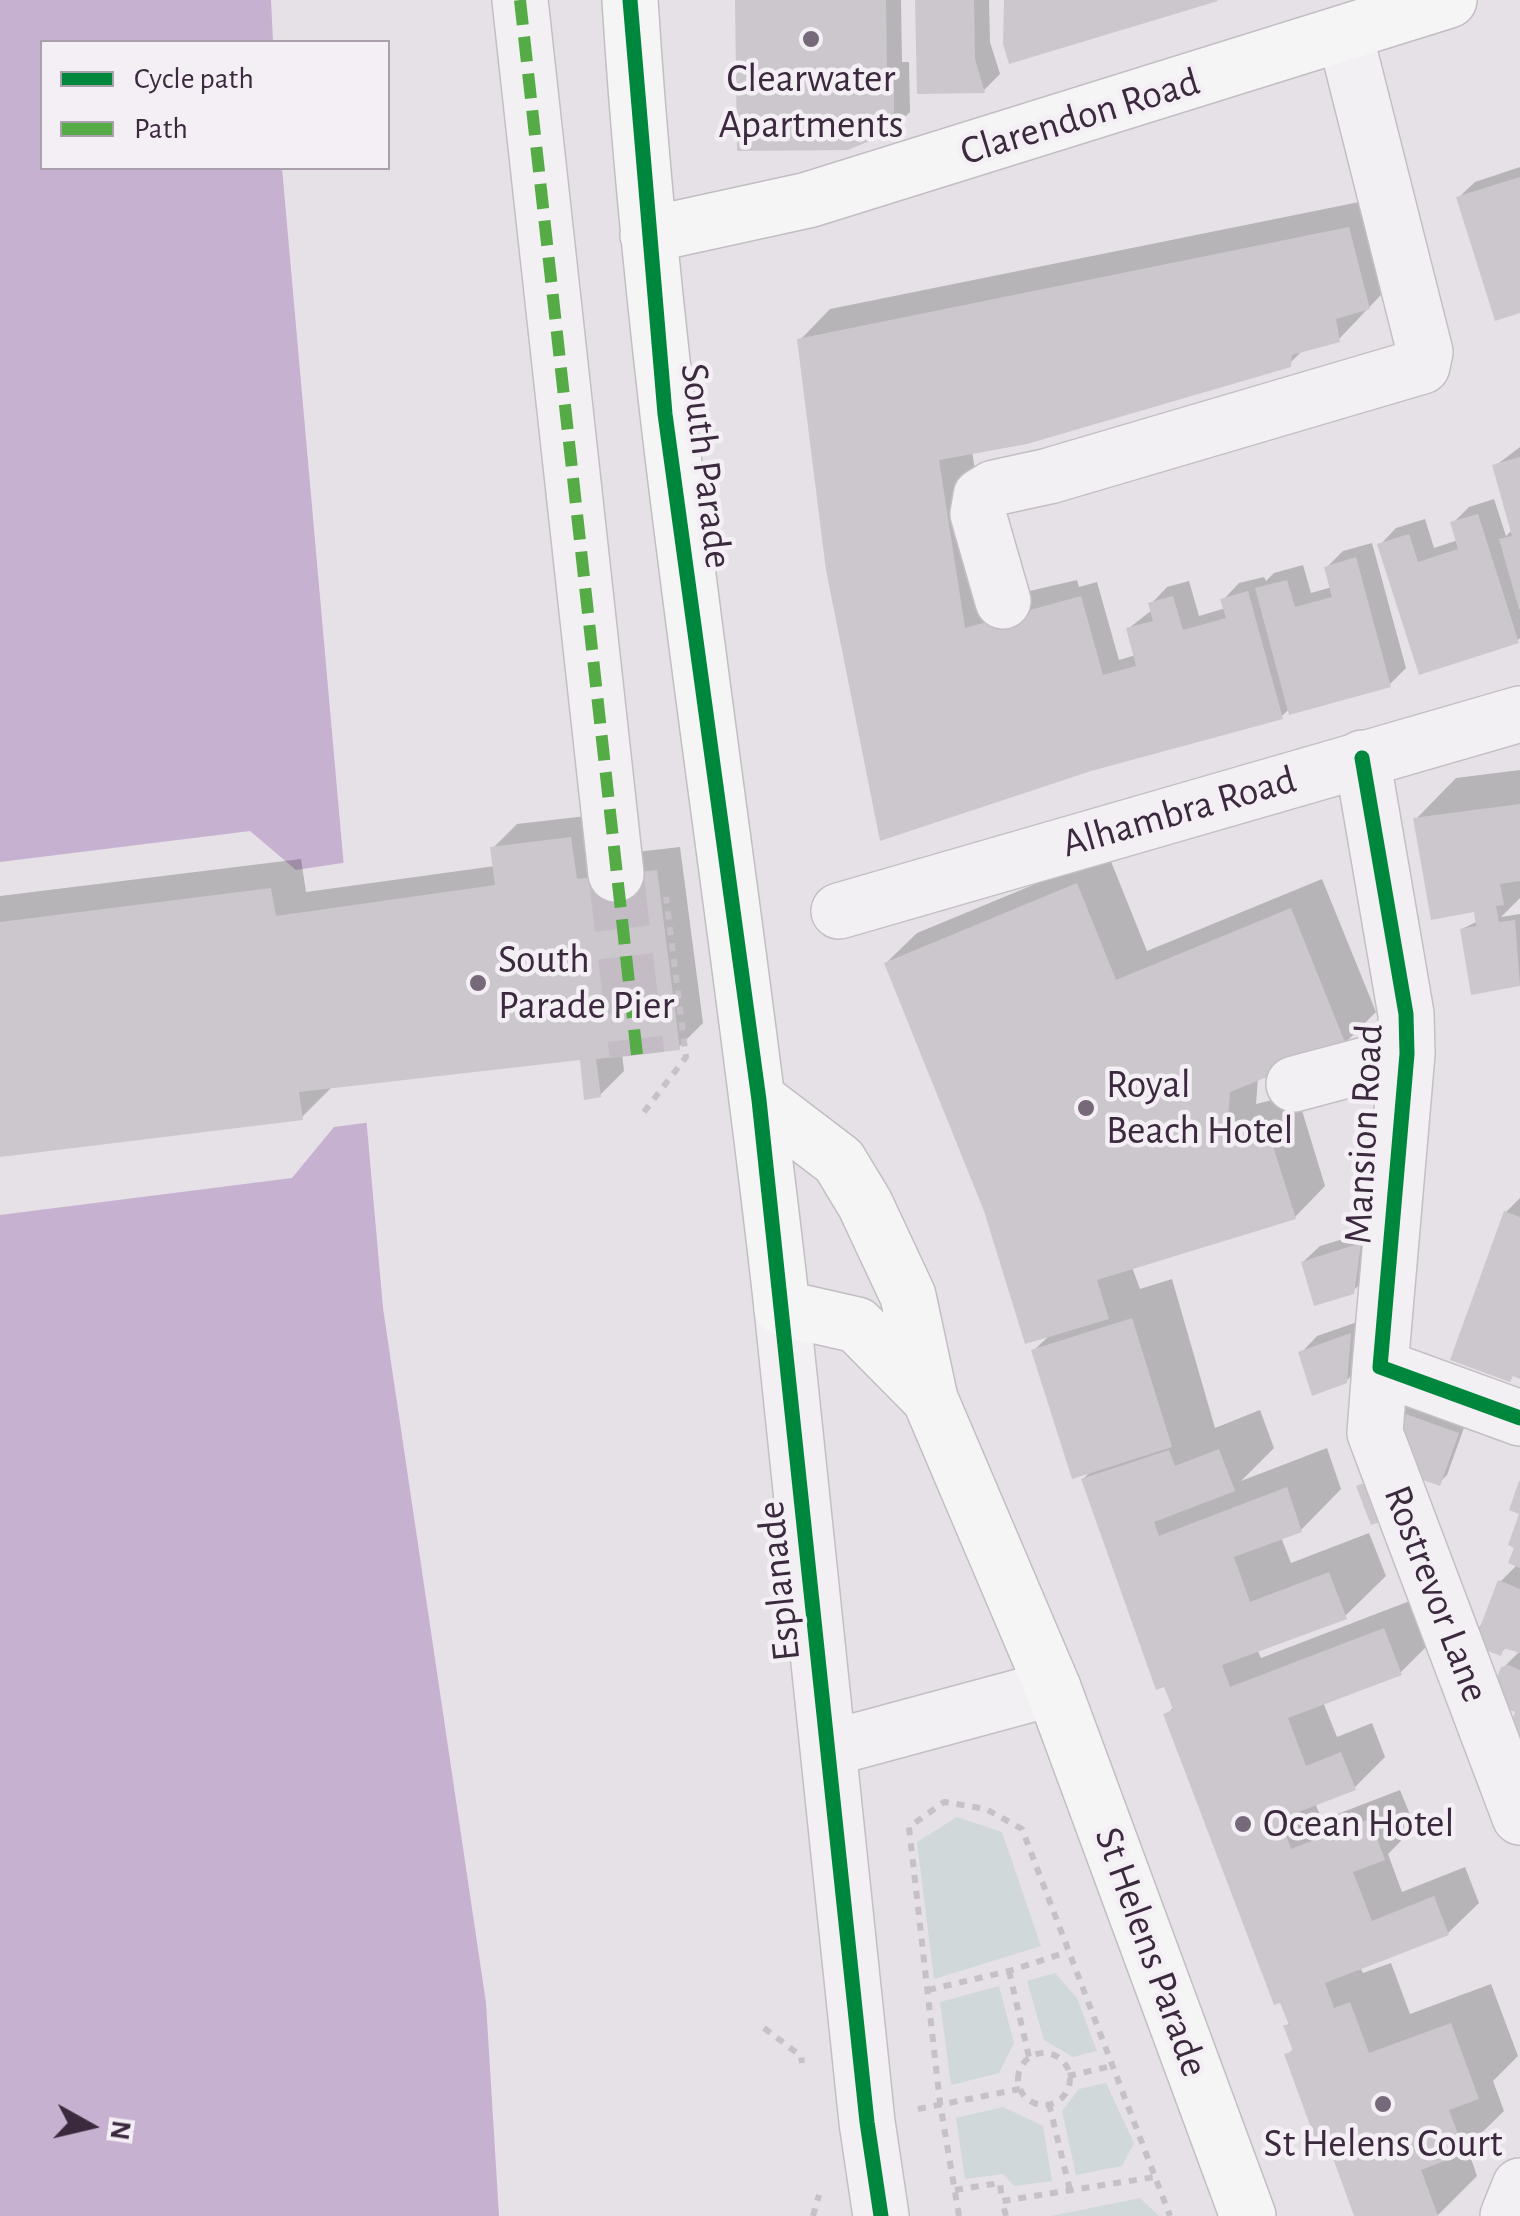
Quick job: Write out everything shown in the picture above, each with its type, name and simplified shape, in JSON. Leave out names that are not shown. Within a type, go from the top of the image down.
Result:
[{"type":"main road","name":"South Parade","points":[[630,0],[665,414],[736,939]]},
{"type":"main road","name":"Clarendon Road","points":[[648,234],[808,200],[1377,18],[1449,0]]},
{"type":"main road","name":"Esplanade","points":[[736,939],[782,1308]]},
{"type":"main road","name":"St Helens Parade","points":[[759,1100],[838,1161],[865,1204],[908,1296],[930,1399],[1053,1688],[1248,2216]]},
{"type":"main road","name":"St Helens Parade","points":[[782,1308],[857,1325],[930,1399]]},
{"type":"street","points":[[520,0],[640,877]]},
{"type":"street","points":[[1003,600],[978,514],[980,496],[994,488],[1068,471],[1422,366],[1425,352],[1377,18]]},
{"type":"street","name":"Alhambra Road","points":[[838,912],[1520,714]]},
{"type":"street","name":"Mansion Road","points":[[1362,758],[1406,1014],[1407,1054],[1380,1368]]},
{"type":"street","points":[[1294,1084],[1407,1054]]},
{"type":"street","name":"Esplanade","points":[[782,1308],[867,2122],[881,2216]]},
{"type":"street","points":[[1380,1368],[1520,1418]]},
{"type":"street","name":"Rostrevor Lane","points":[[1380,1368],[1375,1434],[1520,1818]]},
{"type":"street","points":[[830,1748],[1053,1688]]},
{"type":"street","points":[[1508,2216],[1520,2186]]},
{"type":"path","points":[[640,877],[686,1058],[644,1112]]},
{"type":"path","points":[[959,2216],[940,2103],[910,1827],[944,1802],[986,1809],[1022,1829],[1170,2216]]},
{"type":"path","points":[[928,1990],[1008,1972],[1067,1952]]},
{"type":"path","points":[[1008,1972],[1029,2057],[1018,2078],[1022,2099],[1056,2104],[1070,2086],[1066,2063],[1048,2052],[1029,2057]]},
{"type":"path","points":[[764,2028],[801,2056],[802,2073]]},
{"type":"path","points":[[1068,2076],[1112,2066]]},
{"type":"path","points":[[940,2103],[1020,2089]]},
{"type":"path","points":[[1049,2104],[1070,2190]]},
{"type":"path","points":[[1002,2201],[1155,2176]]},
{"type":"path","points":[[813,2216],[819,2200],[816,2181]]},
{"type":"path","points":[[954,2190],[1000,2183],[1006,2216]]},
{"type":"shaded area","points":[[0,0],[271,0],[273,40],[40,40],[40,170],[282,170],[383,1308],[486,2003],[499,2216],[0,2216]]},
{"type":"shaded area","points":[[957,1817],[1002,1832],[1041,1946],[934,1979],[917,1842]]},
{"type":"shaded area","points":[[1055,1973],[1077,1998],[1097,2051],[1073,2057],[1044,2040],[1027,1981]]},
{"type":"shaded area","points":[[999,1986],[1014,2043],[999,2073],[951,2085],[940,2002]]},
{"type":"shaded area","points":[[1106,2083],[1134,2143],[1122,2166],[1076,2175],[1062,2111],[1079,2089]]},
{"type":"shaded area","points":[[1003,2107],[1043,2126],[1052,2181],[1014,2186],[1003,2174],[965,2179],[956,2118]]},
{"type":"shaded area","points":[[1140,2198],[1159,2216],[1051,2216]]},
{"type":"pier","name":"South Parade Pier","points":[[250,831],[296,870],[349,862],[372,1122],[334,1127],[292,1178],[0,1215],[0,862]]},
{"type":"building","name":"Clearwater Apartments","points":[[735,0],[886,0],[887,77],[894,77],[894,131],[848,150],[737,151]]},
{"type":"building","points":[[915,0],[974,0],[975,59],[985,93],[917,94]]},
{"type":"building","points":[[1004,0],[1218,1],[1009,64],[1003,44]]},
{"type":"building","points":[[1520,177],[1520,313],[1495,321],[1456,197]]},
{"type":"building","points":[[1349,227],[1370,309],[1336,319],[1340,342],[1292,355],[1291,367],[1027,444],[939,460],[965,628],[1081,596],[1103,675],[1136,666],[1126,628],[1153,621],[1148,603],[1173,596],[1183,630],[1226,618],[1220,599],[1248,591],[1283,719],[1091,771],[880,841],[826,570],[797,339]]},
{"type":"building","points":[[1520,457],[1519,609],[1499,539],[1512,536],[1492,465]]},
{"type":"building","points":[[1478,514],[1519,643],[1419,675],[1377,544],[1409,534],[1418,562],[1458,549],[1450,522]]},
{"type":"building","points":[[1356,557],[1391,687],[1289,715],[1255,588],[1287,580],[1295,607],[1332,597],[1324,567]]},
{"type":"building","points":[[1520,804],[1520,881],[1500,884],[1504,905],[1496,906],[1499,922],[1515,920],[1520,986],[1471,995],[1460,929],[1476,926],[1474,912],[1431,920],[1413,818]]},
{"type":"building","name":"South Parade Pier","points":[[571,837],[577,879],[657,870],[680,1050],[596,1059],[601,1097],[584,1100],[580,1060],[299,1092],[303,1120],[0,1157],[0,922],[271,888],[276,916],[495,885],[490,847]]},
{"type":"building","name":"Royal Beach Hotel","points":[[1077,883],[1116,980],[1291,908],[1346,1045],[1230,1092],[1227,1133],[1266,1124],[1296,1219],[1097,1280],[1109,1319],[1025,1344],[984,1211],[884,963]]},
{"type":"building","points":[[1504,1211],[1520,1217],[1520,1379],[1513,1376],[1510,1382],[1450,1360]]},
{"type":"building","points":[[1361,1243],[1354,1294],[1314,1306],[1301,1262]]},
{"type":"building","points":[[1132,1318],[1172,1447],[1072,1479],[1031,1350]]},
{"type":"building","points":[[1351,1333],[1347,1383],[1312,1396],[1298,1352]]},
{"type":"building","points":[[1397,1411],[1459,1433],[1440,1486],[1403,1473]]},
{"type":"building","points":[[1219,1449],[1235,1491],[1154,1522],[1159,1536],[1287,1487],[1302,1532],[1234,1557],[1250,1602],[1329,1572],[1347,1619],[1222,1665],[1230,1687],[1384,1628],[1402,1675],[1288,1718],[1306,1766],[1341,1752],[1356,1790],[1280,1819],[1291,1849],[1370,1819],[1385,1860],[1353,1872],[1372,1921],[1434,1896],[1449,1935],[1325,1983],[1334,2008],[1350,2002],[1369,2053],[1451,2023],[1479,2099],[1449,2110],[1465,2153],[1421,2170],[1438,2216],[1354,2216],[1325,2136],[1315,2139],[1284,2054],[1293,2051],[1283,2025],[1289,2025],[1280,2003],[1274,2005],[1163,1714],[1173,1710],[1164,1687],[1156,1690],[1081,1479],[1169,1450],[1175,1466]]},
{"type":"building","points":[[1383,1476],[1398,1516],[1371,1525],[1356,1486]]},
{"type":"building","points":[[1519,1481],[1520,1568],[1508,1563],[1514,1548],[1508,1545],[1519,1514],[1509,1510]]},
{"type":"building","points":[[1498,1580],[1520,1589],[1520,1653],[1504,1648],[1501,1656],[1466,1643],[1477,1635]]},
{"type":"building","points":[[1508,1665],[1520,1670],[1520,1762],[1505,1741],[1515,1712],[1505,1708],[1507,1701],[1492,1690],[1501,1667]]},
{"type":"tunnel","points":[[616,874],[637,1055]]},
{"type":"marked path","points":[[520,0],[637,1055]]},
{"type":"cycle path","points":[[630,0],[665,414],[759,1100],[867,2122],[881,2216]]},
{"type":"cycle path","points":[[1362,758],[1406,1014],[1407,1054],[1380,1367],[1520,1418]]},
{"type":"place","name":"Clearwater Apartments","points":[[811,39]]},
{"type":"place","name":"South Parade Pier","points":[[478,983]]},
{"type":"place","name":"Royal Beach Hotel","points":[[1086,1108]]},
{"type":"place","name":"Ocean Hotel","points":[[1243,1824]]},
{"type":"place","name":"St Helens Court","points":[[1383,2104]]}]
